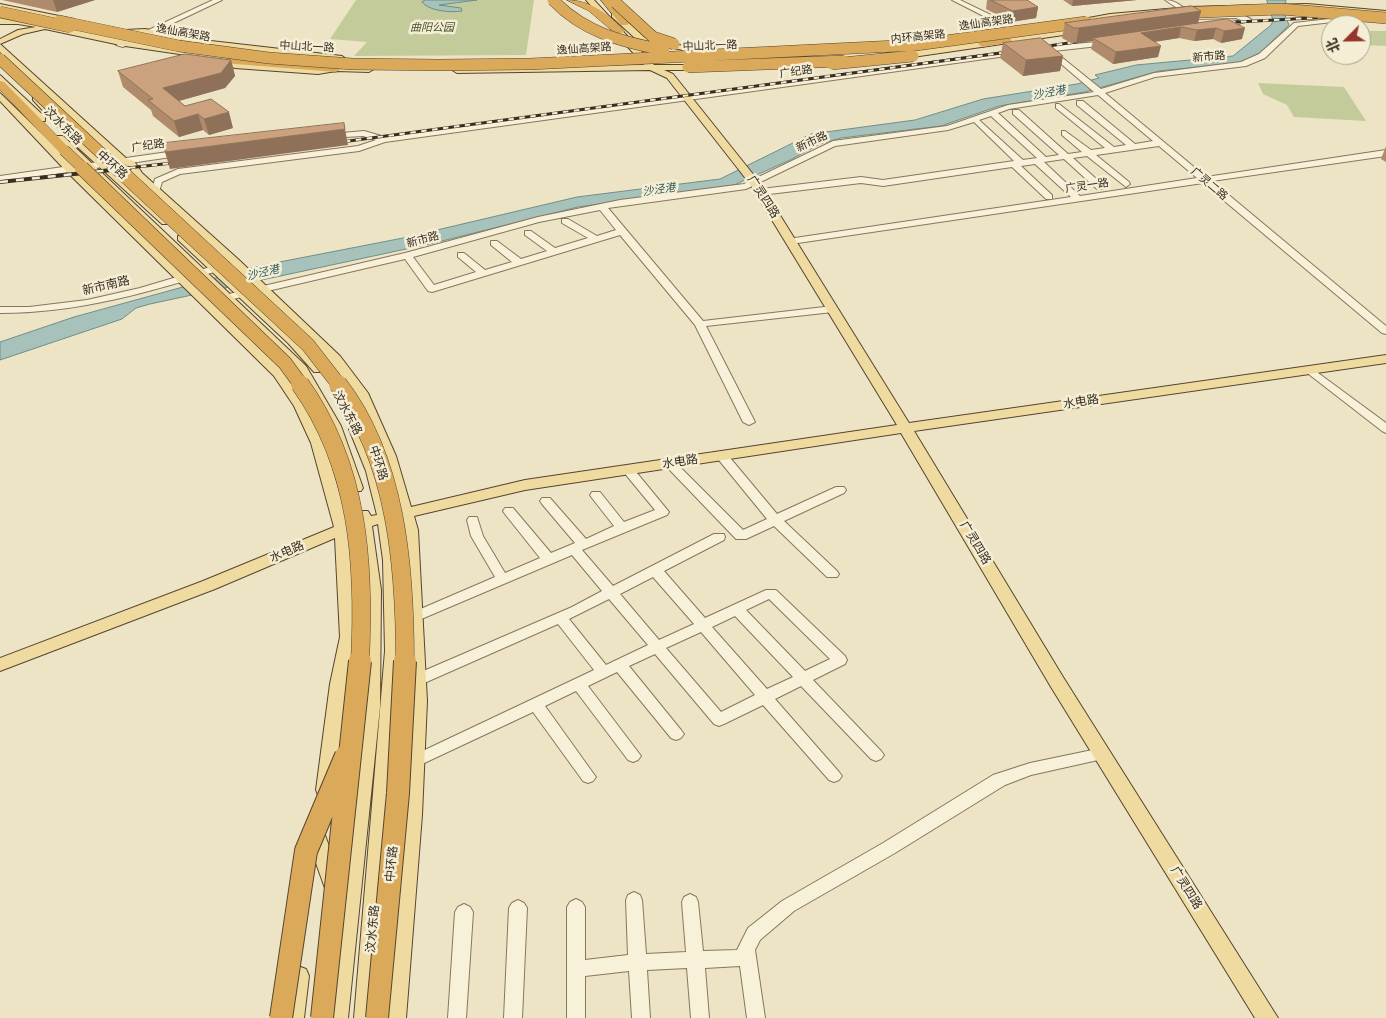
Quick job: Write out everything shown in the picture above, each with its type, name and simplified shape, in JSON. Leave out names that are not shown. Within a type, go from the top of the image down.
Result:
[{"type":"highway","name":"内环高架路","points":[[553,0],[573,19],[618,39],[665,50],[729,59],[771,60],[854,56],[1007,40],[1176,14],[1244,8],[1314,9],[1386,14]]},
{"type":"highway","name":"内环高架路","points":[[561,0],[570,10],[591,24],[646,43],[722,55],[814,55],[972,40],[1176,9],[1216,6],[1272,4],[1341,8],[1386,14]]},
{"type":"highway","points":[[572,0],[592,10],[620,32]]},
{"type":"highway","points":[[611,1],[653,37],[677,45],[746,54],[814,55]]},
{"type":"highway","points":[[611,1],[624,22]]},
{"type":"highway","name":"逸仙高架路","points":[[9,12],[56,23],[223,53],[304,61],[439,66],[530,64],[916,45],[1176,9]]},
{"type":"highway","name":"逸仙高架路","points":[[9,12],[136,42],[204,54],[284,63],[390,68],[692,66],[824,62],[872,59],[1007,40]]},
{"type":"highway","points":[[9,12],[107,41],[150,50],[227,62],[341,66]]},
{"type":"highway","points":[[56,23],[90,24],[341,66]]},
{"type":"highway","points":[[726,67],[860,63],[1047,34]]},
{"type":"highway","points":[[0,55],[20,76]]},
{"type":"highway","name":"中环路","points":[[0,59],[308,345],[325,364],[354,406],[381,465],[399,538],[407,650],[402,744],[378,1018]]},
{"type":"highway","name":"中环路","points":[[0,84],[86,171],[280,357],[302,382],[314,402],[328,428],[341,464],[359,544],[363,583],[362,650],[322,1018]]},
{"type":"highway","points":[[281,1018],[306,851],[354,737]]},
{"type":"main road","points":[[590,0],[647,65]]},
{"type":"main road","points":[[598,0],[643,40],[663,60],[670,72]]},
{"type":"main road","name":"中山北一路","points":[[0,21],[9,12],[36,14],[218,50],[341,66],[522,70],[647,65],[663,60],[814,55],[1176,9],[1258,2],[1287,2],[1386,14]]},
{"type":"main road","name":"中山北一路","points":[[670,72],[726,67],[748,62],[856,60],[908,55],[1194,16],[1264,10],[1334,13],[1367,12]]},
{"type":"main road","name":"中山北一路","points":[[9,12],[56,23],[122,44],[172,57],[230,64],[318,71],[341,66],[467,63],[647,65]]},
{"type":"main road","points":[[0,41],[9,12]]},
{"type":"main road","points":[[1320,12],[1386,14]]},
{"type":"main road","points":[[0,41],[28,30],[56,23]]},
{"type":"main road","points":[[643,40],[715,53],[814,55]]},
{"type":"main road","name":"汶水东路","points":[[0,47],[123,161],[122,164],[156,190],[335,358],[361,393],[389,456],[410,530],[417,680],[411,830],[395,1018]]},
{"type":"main road","name":"汶水东路","points":[[0,63],[179,235],[286,352],[320,395],[342,440],[365,524],[373,590],[374,639],[371,707],[337,1018]]},
{"type":"main road","name":"中山北一路","points":[[522,70],[647,65]]},
{"type":"main road","name":"广灵四路","points":[[647,65],[670,72],[688,99],[756,185],[833,308],[1102,754],[1267,1018]]},
{"type":"main road","name":"汶水东路","points":[[0,78],[90,168],[167,239],[292,340],[321,371],[344,404],[358,432],[374,473],[392,566],[394,660],[364,1018]]},
{"type":"main road","name":"汶水东路","points":[[0,96],[71,170],[279,373],[301,406],[318,443],[342,530],[348,636],[339,684],[292,1018]]},
{"type":"main road","points":[[53,116],[60,103]]},
{"type":"main road","points":[[179,235],[210,240]]},
{"type":"main road","points":[[159,257],[167,239]]},
{"type":"main road","name":"水电路","points":[[0,665],[209,585],[309,542],[342,530],[384,518],[525,485],[1090,400],[1386,359]]},
{"type":"main road","points":[[321,371],[352,380]]},
{"type":"main road","points":[[285,383],[320,395]]},
{"type":"main road","points":[[339,684],[374,639]]},
{"type":"main road","points":[[373,928],[411,830]]},
{"type":"main road","points":[[318,841],[347,929]]},
{"type":"street","points":[[122,44],[219,0]]},
{"type":"street","name":"广灵二路","points":[[954,0],[1018,29],[1046,48],[1386,331]]},
{"type":"street","points":[[1168,0],[1176,9],[1194,16],[1211,29],[1249,20],[1237,16],[1194,16]]},
{"type":"street","name":"新市路","points":[[222,283],[258,285],[407,256],[538,220],[602,207],[756,185],[833,144],[948,128],[1008,107],[1097,91],[1154,75],[1250,62],[1262,56],[1296,24],[1367,12]]},
{"type":"street","name":"广纪路","points":[[156,190],[158,181],[178,172],[359,148],[384,140],[1046,48],[1076,47],[1119,41]]},
{"type":"street","points":[[1080,103],[1133,147]]},
{"type":"street","points":[[1059,106],[1112,150]]},
{"type":"street","points":[[1016,112],[1100,187]]},
{"type":"street","points":[[995,115],[1079,198]]},
{"type":"street","points":[[978,122],[1049,198]]},
{"type":"street","name":"广纪路","points":[[326,137],[364,132],[384,140]]},
{"type":"street","points":[[1065,133],[1126,184]]},
{"type":"street","points":[[756,185],[861,180],[883,183],[1160,143]]},
{"type":"street","name":"广纪路","points":[[104,165],[192,152]]},
{"type":"street","name":"广灵一路","points":[[791,241],[1386,152]]},
{"type":"street","points":[[40,174],[61,159]]},
{"type":"street","points":[[0,179],[104,165]]},
{"type":"street","points":[[602,207],[700,324],[749,422]]},
{"type":"street","points":[[565,221],[596,239]]},
{"type":"street","points":[[407,256],[432,288],[623,231]]},
{"type":"street","points":[[528,233],[554,252]]},
{"type":"street","points":[[494,243],[519,262]]},
{"type":"street","points":[[461,255],[483,273]]},
{"type":"street","points":[[204,299],[238,265]]},
{"type":"street","name":"新市南路","points":[[0,310],[32,310],[90,304],[185,282],[222,283]]},
{"type":"street","points":[[700,324],[833,308]]},
{"type":"street","points":[[1310,370],[1386,429]]},
{"type":"street","points":[[722,456],[775,520],[832,574]]},
{"type":"street","points":[[670,464],[742,536],[840,490]]},
{"type":"street","points":[[414,617],[663,512],[628,470]]},
{"type":"street","points":[[596,495],[622,528]]},
{"type":"street","points":[[415,761],[535,704],[604,672],[620,664],[657,647],[771,593],[840,660],[719,720],[657,647],[610,593],[546,500]]},
{"type":"street","points":[[509,511],[549,560]]},
{"type":"street","points":[[473,520],[477,536],[503,580]]},
{"type":"street","points":[[417,680],[560,617],[719,537]]},
{"type":"street","points":[[655,570],[834,776]]},
{"type":"street","points":[[737,609],[876,755]]},
{"type":"street","points":[[560,617],[604,672]]},
{"type":"street","points":[[620,664],[676,734]]},
{"type":"street","points":[[578,684],[633,756]]},
{"type":"street","points":[[535,704],[588,777]]},
{"type":"street","points":[[756,1018],[746,950],[754,934],[788,906],[889,848],[999,780],[1030,769],[1102,754]]},
{"type":"street","points":[[272,1018],[300,850],[328,772]]},
{"type":"street","points":[[634,900],[641,1018]]},
{"type":"street","points":[[690,902],[700,1018]]},
{"type":"street","points":[[576,907],[576,1018]]},
{"type":"street","points":[[513,1018],[518,908]]},
{"type":"street","points":[[457,1018],[464,912]]},
{"type":"street","points":[[576,969],[695,958],[747,958]]},
{"type":"green space","name":"曲阳公园","points":[[356,0],[534,0],[526,55],[354,56],[367,42],[330,39]]},
{"type":"green space","points":[[1371,31],[1386,31],[1386,46],[1371,45]]},
{"type":"green space","points":[[1258,83],[1344,87],[1366,121],[1294,117],[1287,105],[1263,94]]},
{"type":"water","points":[[426,0],[477,0],[439,5],[461,8],[462,11],[452,12],[440,11],[429,7],[422,2]]},
{"type":"water","name":"沙泾港","points":[[1267,0],[1286,0],[1284,13],[1289,25],[1258,55],[1237,63],[1159,71],[1085,92],[999,106],[941,126],[841,138],[820,144],[790,160],[734,185],[578,207],[434,243],[150,304],[136,308],[122,319],[0,360],[0,342],[74,317],[259,266],[403,238],[577,197],[720,179],[811,134],[915,120],[983,99],[1077,84],[1099,78],[1095,75],[1136,65],[1233,56],[1271,25],[1273,21]]},
{"type":"building","points":[[991,0],[1027,0],[1038,7],[1013,11]]},
{"type":"building","points":[[1192,6],[1201,11],[1079,28],[1074,28],[1065,23]]},
{"type":"building","points":[[1227,19],[1245,28],[1224,31],[1216,28],[1197,30],[1181,27],[1141,33],[1161,46],[1116,52],[1093,38]]},
{"type":"building","points":[[1041,38],[1063,56],[1026,60],[1003,43]]},
{"type":"building","points":[[185,54],[231,60],[221,73],[163,88],[185,106],[211,99],[229,112],[204,119],[198,114],[174,121],[148,100],[153,99],[118,71]]},
{"type":"building","points":[[344,123],[345,129],[165,152],[165,143]]},
{"type":"railway","points":[[1219,23],[1386,14]]},
{"type":"railway","points":[[1035,48],[1082,41]]},
{"type":"railway","points":[[334,143],[1016,51]]},
{"type":"railway","points":[[119,169],[181,162]]},
{"type":"railway","points":[[0,182],[130,168]]}]
